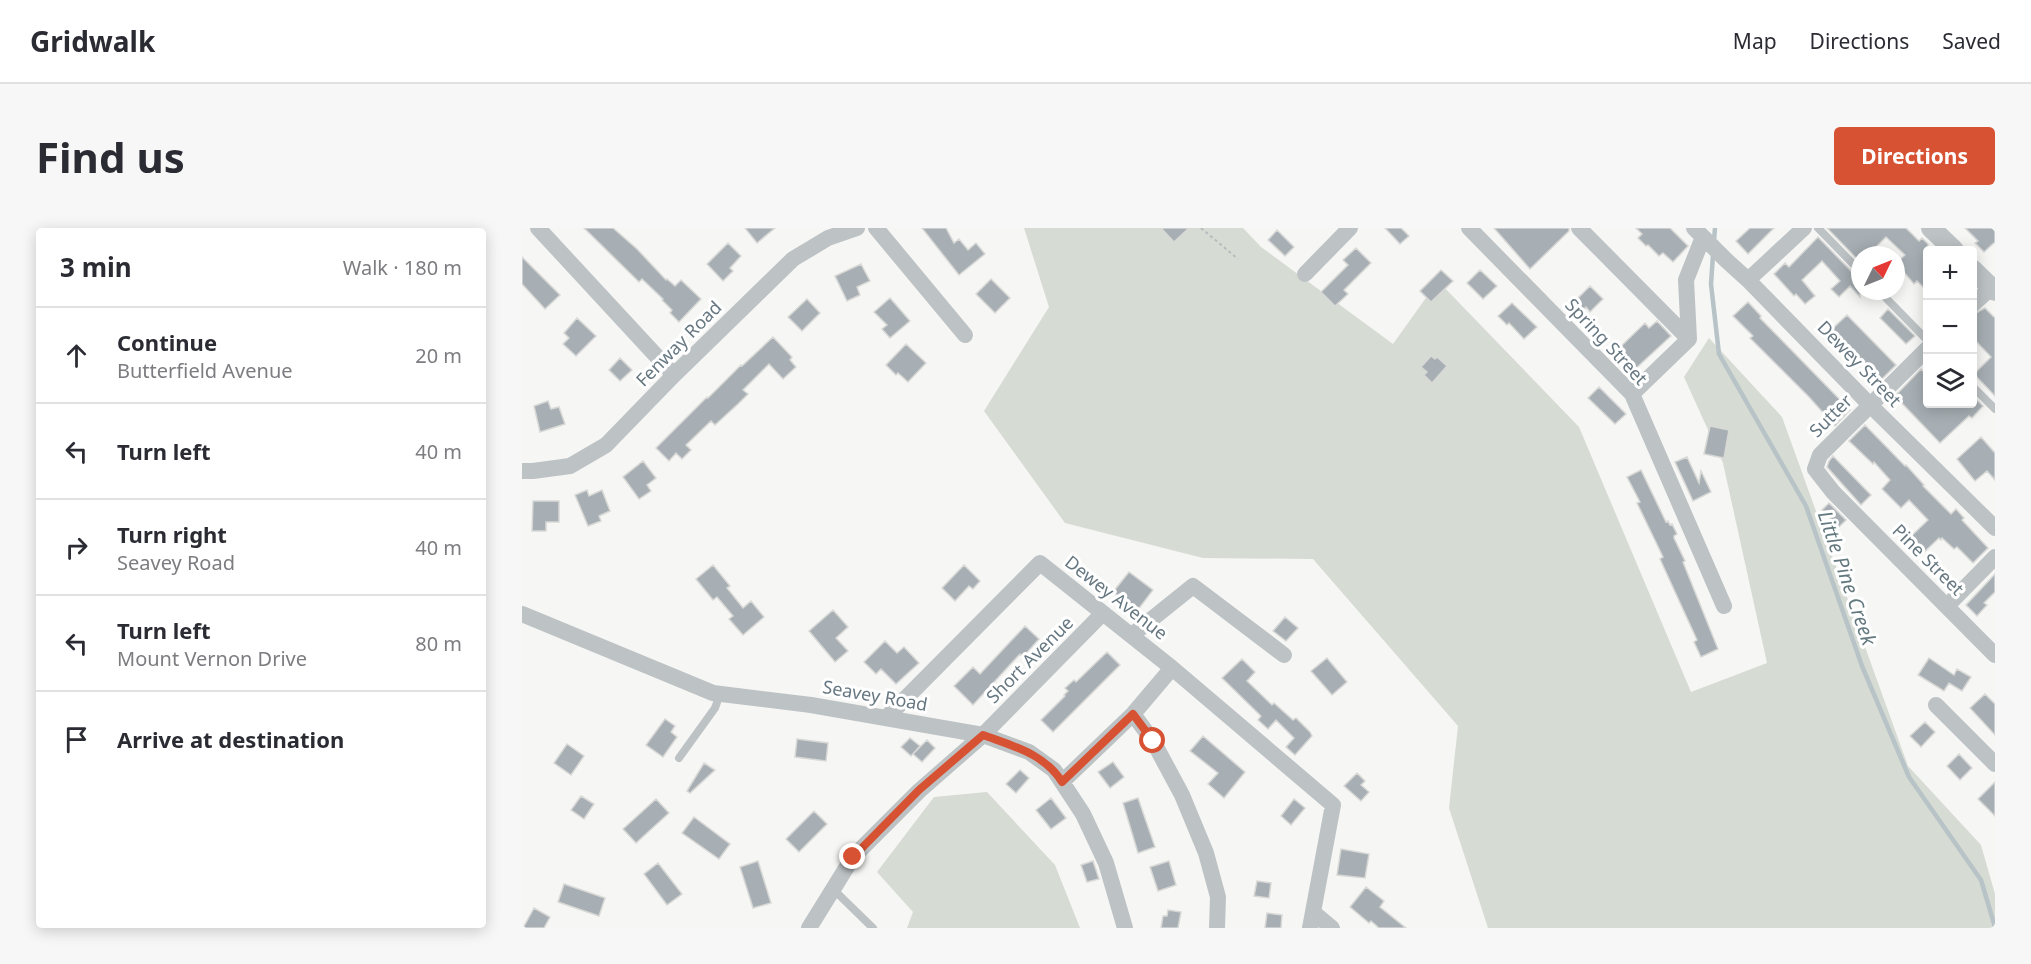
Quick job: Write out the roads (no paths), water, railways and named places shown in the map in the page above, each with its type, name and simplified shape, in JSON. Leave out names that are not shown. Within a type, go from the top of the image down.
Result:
[{"type":"street","points":[[538,228],[674,375]]},
{"type":"street","name":"Fenway Road","points":[[522,471],[570,466],[606,445],[793,259],[828,238],[857,228]]},
{"type":"street","points":[[876,228],[965,335]]},
{"type":"street","points":[[1305,274],[1350,228]]},
{"type":"street","name":"Spring Street","points":[[1469,228],[1632,394],[1724,606]]},
{"type":"street","points":[[1579,228],[1689,339]]},
{"type":"street","points":[[1748,280],[1804,228]]},
{"type":"street","points":[[1931,228],[1950,246]]},
{"type":"street","points":[[1632,394],[1689,339],[1686,280],[1699,232]]},
{"type":"street","name":"Dewey Street","points":[[1699,232],[1995,528]]},
{"type":"street","points":[[1977,274],[1993,290],[1977,301]]},
{"type":"street","name":"Sutter","points":[[1833,492],[1815,469],[1820,455],[1923,353]]},
{"type":"street","name":"Pine Street","points":[[1833,492],[1995,655]]},
{"type":"street","points":[[1947,606],[1995,557]]},
{"type":"street","name":"Dewey Avenue","points":[[887,717],[1040,563],[1172,668],[1333,805],[1311,920]]},
{"type":"street","points":[[1132,635],[1193,586],[1284,655]]},
{"type":"street","name":"Short Avenue","points":[[810,928],[853,857],[919,790],[983,735],[1103,613]]},
{"type":"street","name":"Seavey Road","points":[[522,614],[713,693],[887,717],[983,735],[1029,752],[1054,770],[1083,814],[1106,863],[1125,928]]},
{"type":"street","points":[[1062,782],[1133,714],[1172,668]]},
{"type":"street","points":[[1936,705],[1995,764]]},
{"type":"street","points":[[1133,714],[1153,741],[1182,795],[1206,853],[1218,897],[1217,928]]},
{"type":"street","points":[[1311,920],[1332,928]]},
{"type":"lane","points":[[1818,228],[1851,262]]},
{"type":"lane","points":[[1888,300],[1923,336]]},
{"type":"lane","points":[[1977,391],[1995,409]]},
{"type":"lane","points":[[679,758],[715,708],[720,694]]},
{"type":"lane","points":[[833,889],[873,928]]},
{"type":"waterway","name":"Little Pine Creek","points":[[1714,240],[1715,228]]},
{"type":"waterway","name":"Little Pine Creek","points":[[1713,255],[1711,284],[1719,354],[1806,506],[1862,666],[1909,777],[1981,880],[1995,927]]}]
